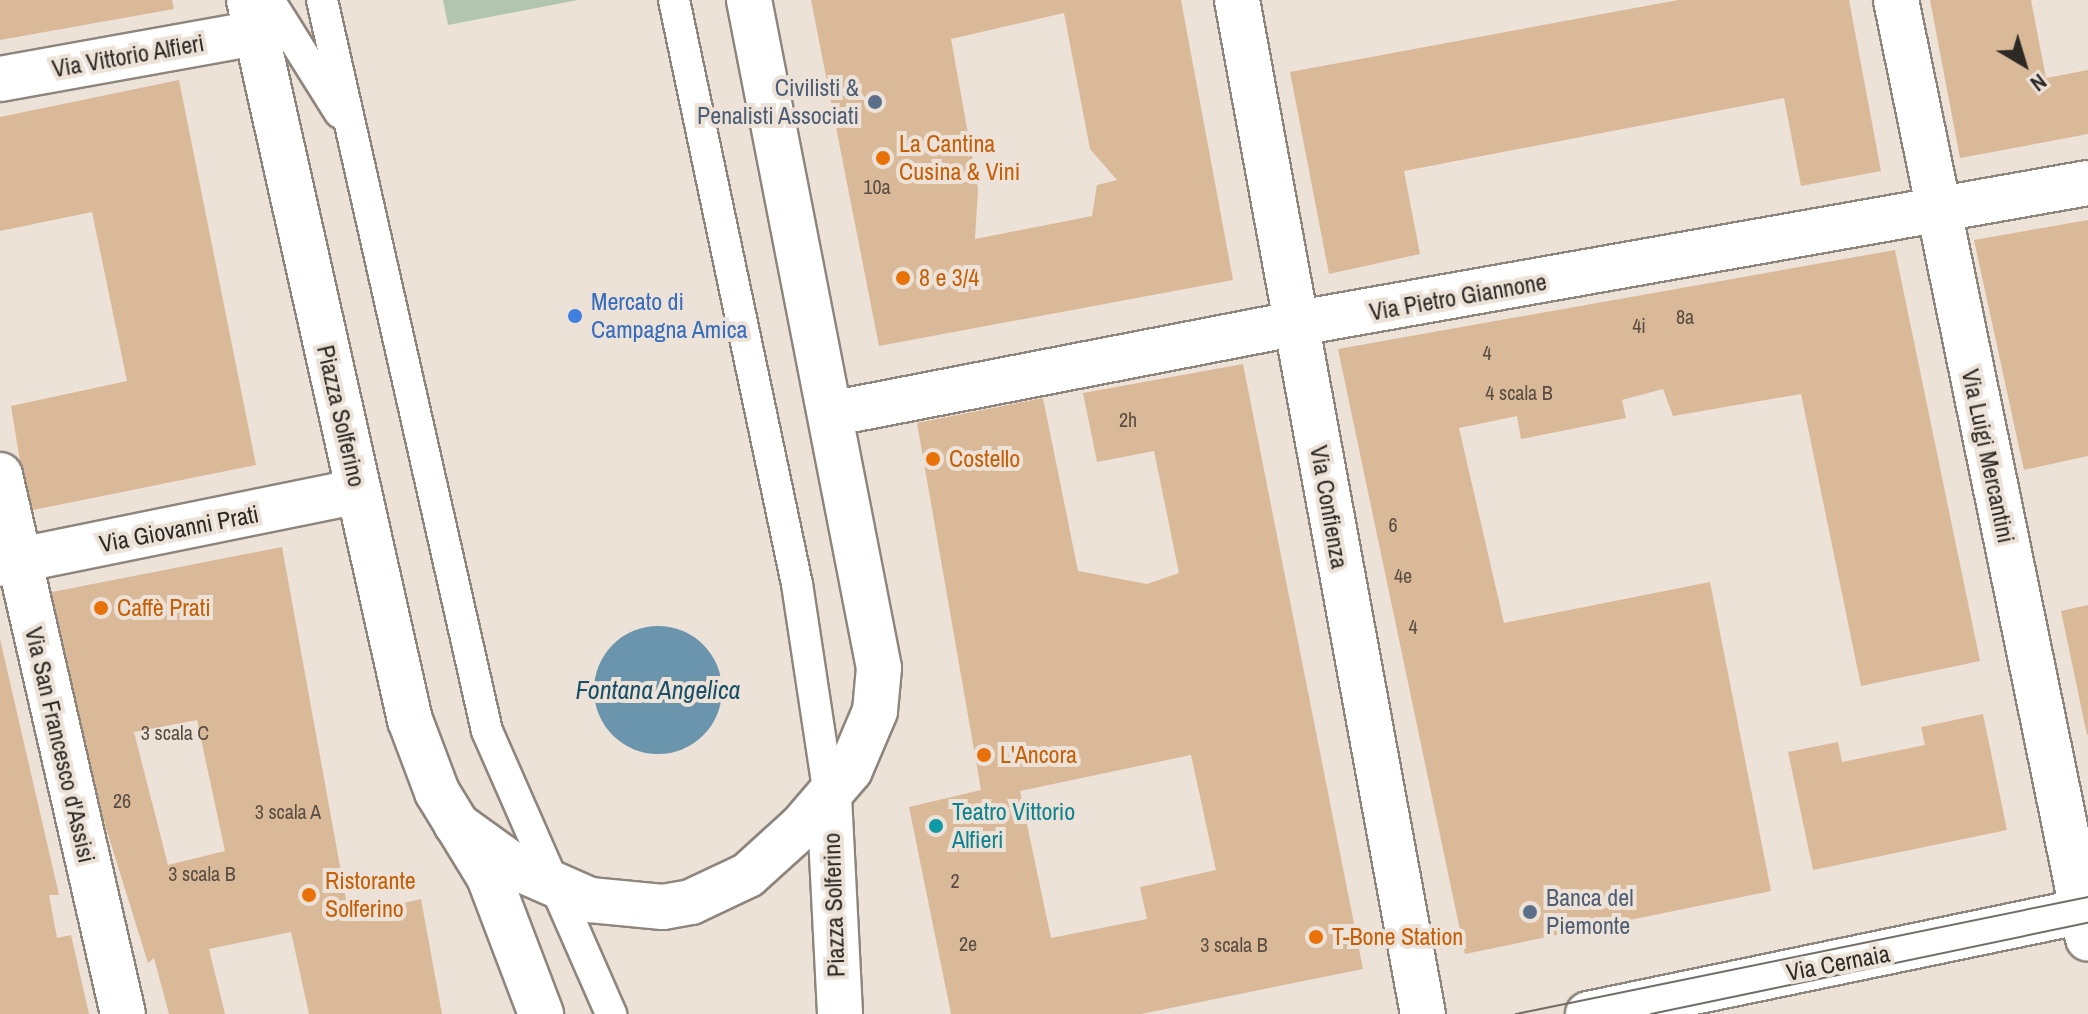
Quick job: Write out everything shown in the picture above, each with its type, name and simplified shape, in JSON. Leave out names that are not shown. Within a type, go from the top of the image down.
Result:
[{"type":"street","name":"Via Confienza","points":[[1237,0],[1293,324],[1423,1014]]},
{"type":"street","name":"Via Luigi Mercantini","points":[[1896,0],[1936,212],[2086,920]]},
{"type":"street","name":"Piazza Solferino","points":[[258,11],[358,491],[410,720],[456,824],[489,877],[541,1014]]},
{"type":"street","name":"Via Vittorio Alfieri","points":[[0,79],[258,11]]},
{"type":"street","name":"Piazza Solferino","points":[[456,824],[517,868],[560,890],[629,906],[691,902],[748,875],[829,796],[866,737],[880,687],[752,19]]},
{"type":"street","name":"Via Pietro Giannone","points":[[830,414],[1293,324],[2088,183]]},
{"type":"street","name":"Via San Francesco d'Assisi","points":[[0,475],[10,562],[123,1014]]},
{"type":"street","name":"Via Giovanni Prati","points":[[10,562],[358,491]]},
{"type":"street","name":"Piazza Solferino","points":[[829,796],[840,1014]]},
{"type":"street","name":"Via Cernaia","points":[[1588,1014],[2086,920]]},
{"type":"lane","points":[[322,0],[487,731],[560,890],[611,1014]]},
{"type":"lane","name":"Piazza Solferino","points":[[736,0],[752,19]]},
{"type":"lane","name":"Piazza Solferino","points":[[676,4],[797,584],[829,796]]},
{"type":"lane","points":[[258,11],[353,134]]},
{"type":"green space","points":[[443,0],[578,0],[448,25]]},
{"type":"water","name":"Fontana Angelica","points":[[658,626],[682,631],[703,645],[717,666],[722,690],[717,714],[703,735],[682,749],[658,754],[634,749],[613,735],[599,714],[594,690],[599,666],[613,645],[634,631]]},
{"type":"building","points":[[0,0],[172,0],[174,9],[0,40]]},
{"type":"building","points":[[811,0],[1181,0],[1233,280],[879,346]],"holes":[[[1064,13],[1090,149],[1117,180],[1097,185],[1092,216],[975,239],[978,189],[951,39]]]},
{"type":"building","points":[[1678,0],[1849,0],[1881,171],[1801,186],[1784,98],[1404,171],[1420,254],[1329,274],[1290,72]]},
{"type":"building","points":[[1930,0],[2031,0],[2046,78],[2088,70],[2088,134],[1960,158]]},
{"type":"building","points":[[179,80],[256,465],[28,511],[11,406],[127,381],[92,212],[0,231],[0,117]]},
{"type":"building","points":[[2088,220],[2088,456],[2024,470],[1974,240]]},
{"type":"building","points":[[1895,250],[1980,661],[1861,686],[1801,394],[1673,416],[1663,389],[1622,400],[1626,418],[1521,439],[1517,416],[1459,428],[1504,623],[1710,582],[1771,891],[1465,954],[1338,349]]},
{"type":"building","points":[[1243,364],[1363,969],[1141,1014],[951,1014],[909,807],[981,790],[917,423],[1043,398],[1078,571],[1147,584],[1179,573],[1154,451],[1097,462],[1083,393]],"holes":[[[1191,755],[1216,870],[1140,887],[1147,919],[1051,938],[1020,791]]]},
{"type":"building","points":[[282,547],[349,916],[421,899],[442,1014],[309,1014],[291,932],[209,949],[225,1014],[169,1014],[154,958],[148,963],[80,744],[47,593]],"holes":[[[197,720],[225,851],[168,865],[134,732]]]},
{"type":"building","points":[[2088,605],[2088,735],[2087,735],[2061,611]]},
{"type":"building","points":[[0,639],[59,895],[49,895],[57,938],[71,935],[89,1014],[0,1014]]},
{"type":"building","points":[[1983,714],[2007,830],[1813,870],[1788,752],[1838,742],[1842,762],[1925,745],[1921,727]]},
{"type":"tram line","points":[[1516,1014],[2088,897]]},
{"type":"tram line","points":[[1651,1014],[2088,923]]},
{"type":"place","name":"Civilisti & Penalisti Associati","points":[[875,102]]},
{"type":"place","name":"La Cantina Cusina & Vini","points":[[883,158]]},
{"type":"place","name":"8 e 3/4","points":[[903,278]]},
{"type":"place","name":"Mercato di Campagna Amica","points":[[575,316]]},
{"type":"place","name":"Costello","points":[[933,459]]},
{"type":"place","name":"Caffè Prati","points":[[101,608]]},
{"type":"place","name":"L'Ancora","points":[[984,755]]},
{"type":"place","name":"Teatro Vittorio Alfieri","points":[[936,826]]},
{"type":"place","name":"Ristorante Solferino","points":[[309,895]]},
{"type":"place","name":"Banca del Piemonte","points":[[1530,912]]},
{"type":"place","name":"T-Bone Station","points":[[1316,937]]}]
